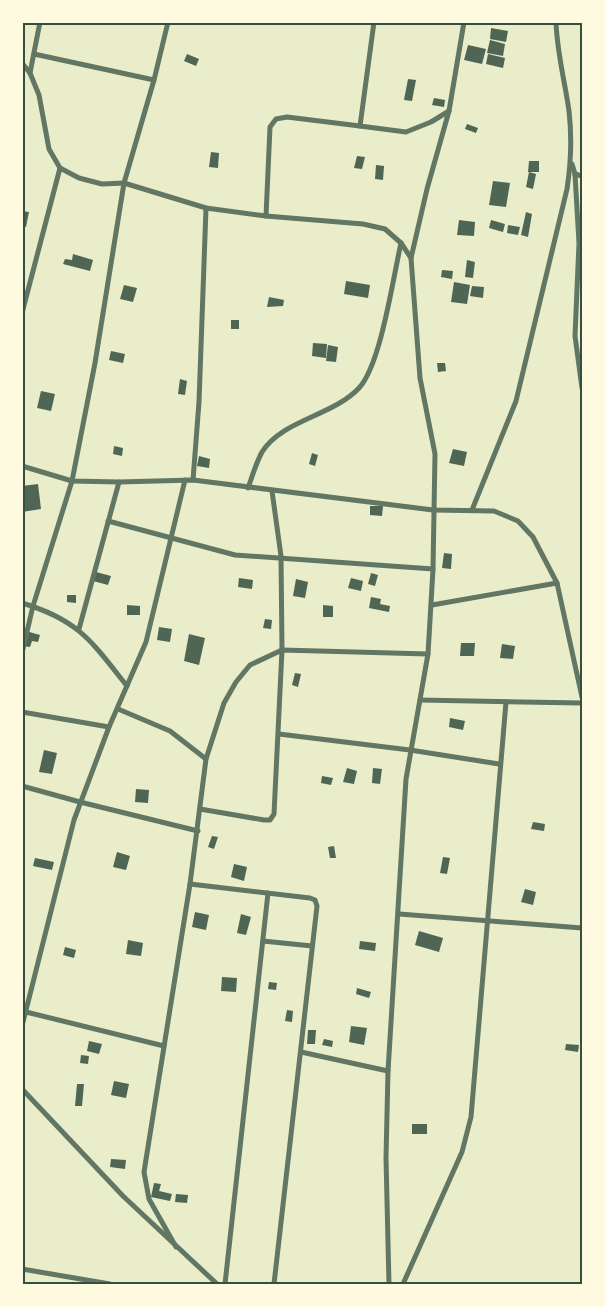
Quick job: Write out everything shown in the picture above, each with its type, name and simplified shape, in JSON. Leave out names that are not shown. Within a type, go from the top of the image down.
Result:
[{"type":"street","points":[[30,74],[40,22]]},
{"type":"street","points":[[22,653],[33,606],[72,481],[95,363],[124,183],[154,80],[168,22]]},
{"type":"street","points":[[360,126],[374,22]]},
{"type":"street","points":[[388,1284],[386,1158],[388,1072],[410,750],[428,654],[433,568],[435,454],[420,378],[411,258],[427,189],[449,111],[464,22]]},
{"type":"street","points":[[472,510],[516,402],[567,189],[571,160],[569,113],[556,38],[556,22]]},
{"type":"street","points":[[34,54],[154,80]]},
{"type":"street","points":[[22,63],[30,74],[39,95],[49,149],[60,168],[79,178],[102,184],[124,183],[206,208],[266,216],[363,224],[385,229],[401,244],[411,258]]},
{"type":"street","points":[[266,216],[270,127],[276,119],[287,117],[406,132],[431,122],[449,111]]},
{"type":"street","points":[[571,160],[575,174],[579,244],[575,336],[582,388]]},
{"type":"street","points":[[22,313],[60,168]]},
{"type":"street","points":[[575,174],[582,176]]},
{"type":"street","points":[[192,480],[199,402],[206,208]]},
{"type":"street","points":[[248,488],[262,452],[278,435],[342,403],[360,388],[374,363],[401,244]]},
{"type":"street","points":[[23,467],[72,481],[192,480],[433,510],[494,511],[518,521],[533,537],[557,583],[582,697]]},
{"type":"street","points":[[22,1026],[80,802],[151,627],[185,480]]},
{"type":"street","points":[[79,629],[119,482]]},
{"type":"street","points":[[200,809],[270,820],[274,814],[282,650],[281,556],[272,491]]},
{"type":"street","points":[[108,521],[235,555],[281,556],[433,568]]},
{"type":"street","points":[[432,605],[557,583]]},
{"type":"street","points":[[22,603],[57,615],[79,629],[128,686]]},
{"type":"street","points":[[176,1247],[148,1199],[144,1172],[198,831],[206,759],[213,732],[236,682],[250,665],[282,650],[428,654]]},
{"type":"street","points":[[420,700],[582,703]]},
{"type":"street","points":[[403,1284],[448,1185],[468,1135],[499,764],[506,702]]},
{"type":"street","points":[[118,709],[170,731],[206,759]]},
{"type":"street","points":[[22,712],[109,727]]},
{"type":"street","points":[[279,734],[410,750],[499,764]]},
{"type":"street","points":[[22,786],[198,831]]},
{"type":"street","points":[[190,884],[315,900],[317,906],[302,1052],[274,1284]]},
{"type":"street","points":[[224,1284],[268,893]]},
{"type":"street","points":[[399,914],[582,928]]},
{"type":"street","points":[[263,941],[312,946]]},
{"type":"street","points":[[26,1012],[164,1046]]},
{"type":"street","points":[[302,1052],[388,1072]]},
{"type":"street","points":[[22,1089],[123,1196],[217,1284]]},
{"type":"street","points":[[22,1269],[110,1284]]},
{"type":"building","points":[[491,28],[508,31],[506,42],[490,39]]},
{"type":"building","points":[[490,40],[505,44],[503,56],[487,53]]},
{"type":"building","points":[[468,45],[486,49],[482,64],[464,60]]},
{"type":"building","points":[[187,54],[199,59],[196,66],[184,61]]},
{"type":"building","points":[[488,54],[505,58],[503,68],[486,64]]},
{"type":"building","points":[[408,79],[416,80],[412,101],[404,100]]},
{"type":"building","points":[[434,98],[445,100],[444,107],[432,105]]},
{"type":"building","points":[[467,124],[478,128],[476,133],[465,129]]},
{"type":"building","points":[[211,152],[219,153],[218,168],[209,167]]},
{"type":"building","points":[[357,156],[365,157],[362,169],[354,168]]},
{"type":"building","points":[[529,161],[539,161],[539,172],[528,172]]},
{"type":"building","points":[[376,165],[384,166],[383,180],[375,179]]},
{"type":"building","points":[[529,172],[536,174],[533,189],[526,187]]},
{"type":"building","points":[[493,181],[510,183],[506,207],[489,205]]},
{"type":"building","points":[[22,211],[29,212],[26,227],[22,226]]},
{"type":"building","points":[[526,212],[532,214],[528,237],[521,235]]},
{"type":"building","points":[[459,220],[475,222],[474,236],[457,235]]},
{"type":"building","points":[[491,220],[505,224],[503,232],[489,228]]},
{"type":"building","points":[[508,225],[520,227],[518,235],[507,233]]},
{"type":"building","points":[[73,254],[93,260],[90,271],[63,264],[65,259],[72,260]]},
{"type":"building","points":[[467,260],[475,262],[473,278],[465,277]]},
{"type":"building","points":[[442,270],[453,271],[452,279],[441,277]]},
{"type":"building","points":[[346,281],[370,285],[368,298],[344,294]]},
{"type":"building","points":[[454,282],[470,285],[467,304],[451,302]]},
{"type":"building","points":[[124,285],[137,288],[133,302],[120,299]]},
{"type":"building","points":[[472,286],[484,287],[483,298],[470,296]]},
{"type":"building","points":[[269,297],[284,300],[283,306],[267,307]]},
{"type":"building","points":[[231,320],[239,320],[239,329],[231,329]]},
{"type":"building","points":[[313,343],[327,344],[326,358],[312,356]]},
{"type":"building","points":[[328,345],[338,347],[336,362],[326,361]]},
{"type":"building","points":[[111,351],[125,354],[123,363],[109,360]]},
{"type":"building","points":[[437,363],[445,363],[446,371],[438,372]]},
{"type":"building","points":[[180,379],[187,381],[185,395],[178,394]]},
{"type":"building","points":[[41,391],[55,394],[51,411],[37,408]]},
{"type":"building","points":[[114,446],[123,448],[122,456],[113,454]]},
{"type":"building","points":[[453,449],[467,452],[464,466],[449,463]]},
{"type":"building","points":[[312,453],[318,455],[315,466],[309,464]]},
{"type":"building","points":[[199,456],[210,459],[209,468],[197,466]]},
{"type":"building","points":[[38,484],[41,509],[22,512],[22,486]]},
{"type":"building","points":[[370,506],[383,506],[382,516],[370,515]]},
{"type":"building","points":[[444,553],[452,554],[451,569],[442,568]]},
{"type":"building","points":[[96,572],[111,576],[108,585],[93,581]]},
{"type":"building","points":[[371,573],[378,575],[375,586],[368,584]]},
{"type":"building","points":[[239,578],[253,580],[252,589],[238,587]]},
{"type":"building","points":[[351,578],[363,581],[361,591],[348,588]]},
{"type":"building","points":[[296,579],[308,582],[305,598],[293,596]]},
{"type":"building","points":[[67,595],[76,595],[76,603],[67,602]]},
{"type":"building","points":[[371,597],[381,599],[380,604],[390,606],[389,612],[369,608]]},
{"type":"building","points":[[127,605],[140,606],[140,615],[127,615]]},
{"type":"building","points":[[323,605],[333,606],[333,617],[323,617]]},
{"type":"building","points":[[265,619],[272,620],[271,629],[263,628]]},
{"type":"building","points":[[159,627],[172,629],[170,642],[157,640]]},
{"type":"building","points":[[26,631],[40,635],[38,642],[32,641],[30,647],[23,646]]},
{"type":"building","points":[[189,634],[205,638],[199,665],[184,661]]},
{"type":"building","points":[[461,643],[475,643],[474,656],[460,656]]},
{"type":"building","points":[[502,644],[515,646],[513,659],[500,658]]},
{"type":"building","points":[[295,673],[301,674],[298,687],[292,685]]},
{"type":"building","points":[[450,718],[465,721],[463,730],[449,727]]},
{"type":"building","points":[[44,750],[57,753],[52,774],[39,772]]},
{"type":"building","points":[[347,768],[357,771],[354,784],[343,782]]},
{"type":"building","points":[[373,768],[382,769],[380,784],[372,783]]},
{"type":"building","points":[[322,776],[333,778],[331,785],[321,783]]},
{"type":"building","points":[[136,789],[149,790],[148,803],[135,802]]},
{"type":"building","points":[[533,822],[545,824],[544,831],[531,829]]},
{"type":"building","points":[[212,836],[218,837],[214,849],[208,847]]},
{"type":"building","points":[[334,846],[336,858],[330,858],[328,847]]},
{"type":"building","points":[[117,852],[130,856],[126,870],[113,867]]},
{"type":"building","points":[[443,857],[450,858],[447,874],[440,873]]},
{"type":"building","points":[[35,858],[54,862],[52,870],[33,866]]},
{"type":"building","points":[[234,864],[247,867],[244,881],[231,877]]},
{"type":"building","points":[[525,889],[536,892],[533,905],[521,902]]},
{"type":"building","points":[[195,912],[209,915],[206,930],[192,927]]},
{"type":"building","points":[[241,914],[251,917],[246,935],[237,933]]},
{"type":"building","points":[[419,931],[443,938],[439,952],[415,945]]},
{"type":"building","points":[[128,940],[143,943],[141,956],[126,954]]},
{"type":"building","points":[[360,941],[376,943],[375,951],[359,949]]},
{"type":"building","points":[[65,947],[76,950],[74,958],[63,955]]},
{"type":"building","points":[[222,977],[237,978],[236,992],[221,991]]},
{"type":"building","points":[[269,982],[277,983],[276,990],[268,989]]},
{"type":"building","points":[[357,988],[371,992],[369,998],[356,994]]},
{"type":"building","points":[[287,1010],[293,1011],[292,1022],[285,1021]]},
{"type":"building","points":[[351,1026],[367,1028],[364,1045],[349,1042]]},
{"type":"building","points":[[308,1030],[316,1030],[315,1044],[307,1044]]},
{"type":"building","points":[[324,1039],[333,1041],[332,1047],[322,1045]]},
{"type":"building","points":[[89,1041],[102,1044],[99,1054],[87,1051]]},
{"type":"building","points":[[566,1044],[579,1045],[578,1052],[565,1050]]},
{"type":"building","points":[[81,1055],[89,1056],[88,1064],[80,1063]]},
{"type":"building","points":[[114,1081],[129,1084],[126,1098],[111,1095]]},
{"type":"building","points":[[77,1084],[84,1084],[82,1106],[75,1106]]},
{"type":"building","points":[[412,1124],[427,1124],[427,1134],[412,1134]]},
{"type":"building","points":[[111,1159],[126,1160],[125,1169],[110,1167]]},
{"type":"building","points":[[154,1183],[161,1184],[159,1191],[172,1194],[170,1201],[151,1197]]},
{"type":"building","points":[[176,1194],[188,1195],[187,1203],[175,1202]]}]
